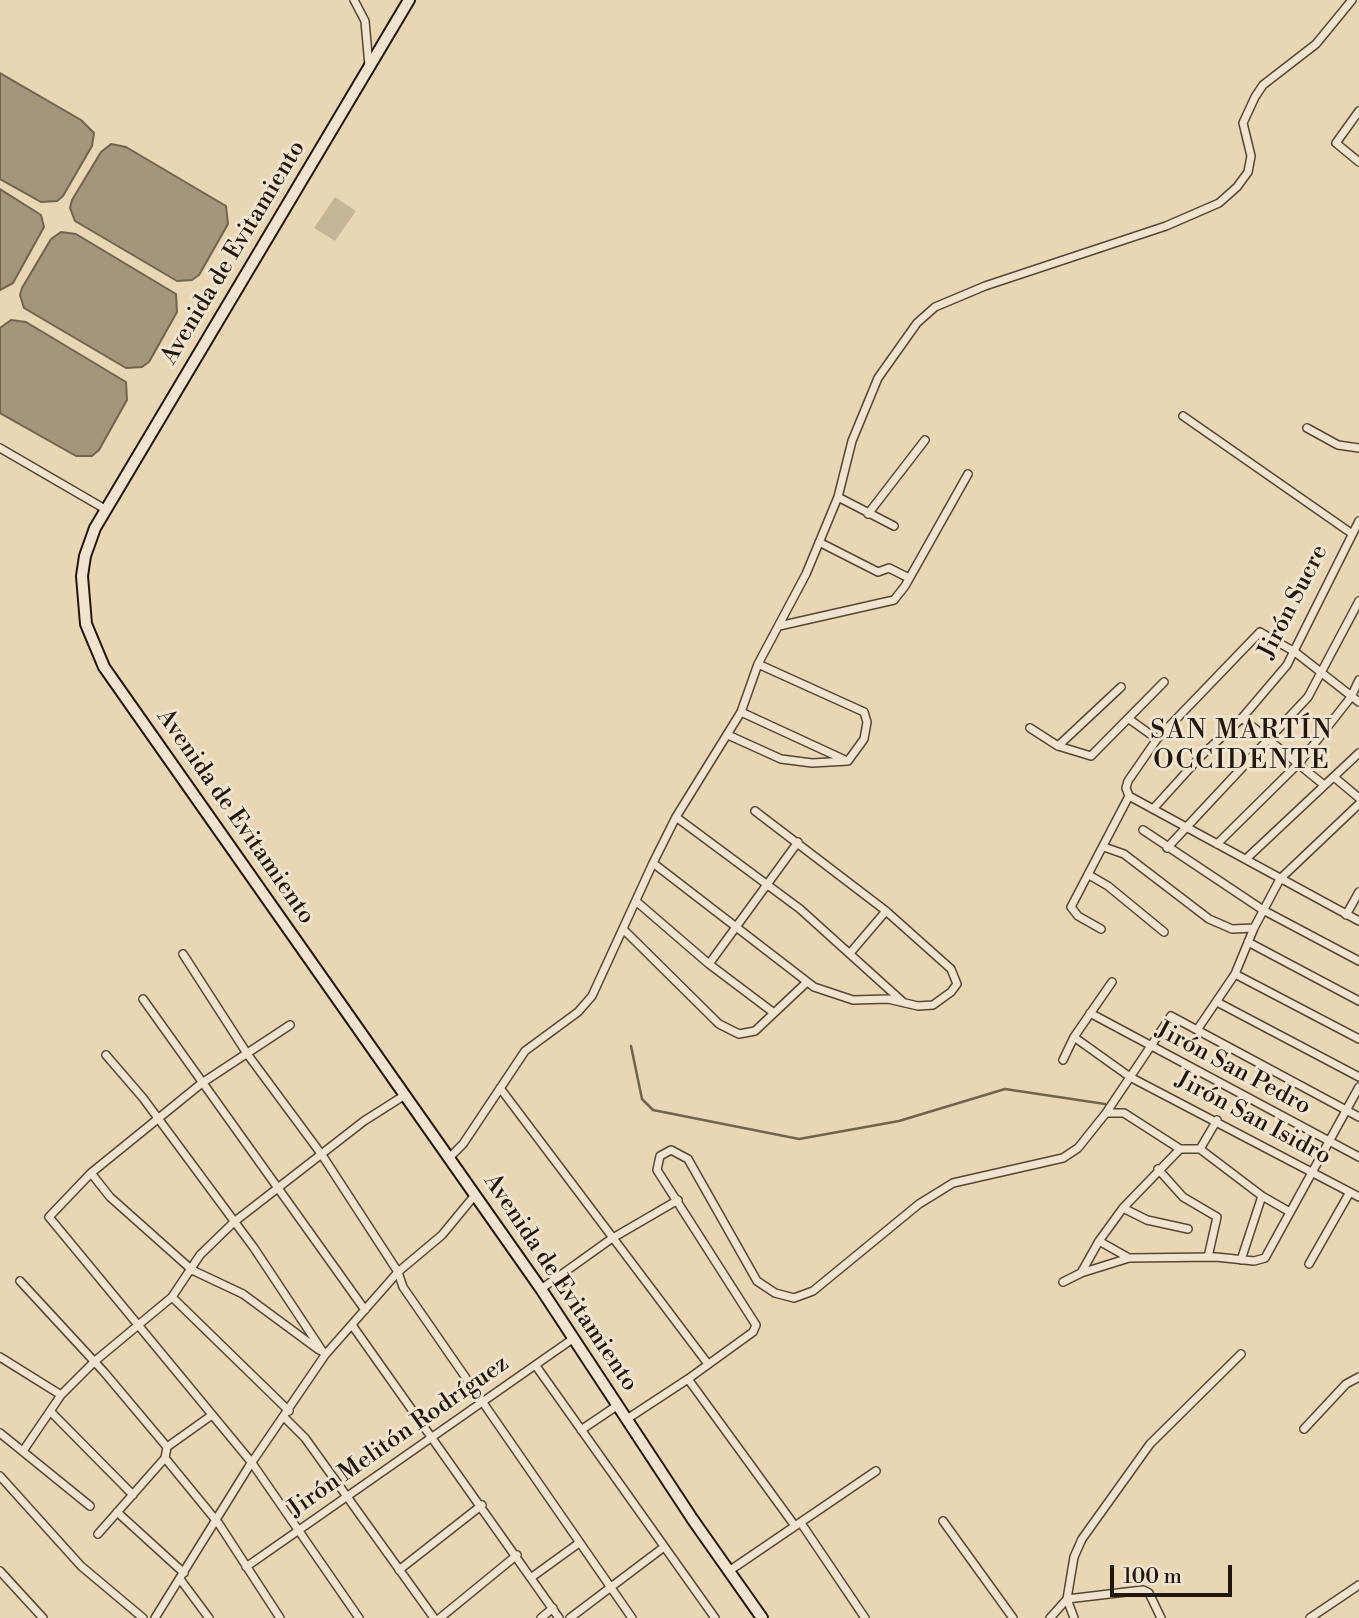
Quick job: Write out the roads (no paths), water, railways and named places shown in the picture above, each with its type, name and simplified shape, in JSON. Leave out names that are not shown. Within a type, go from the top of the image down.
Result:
[{"type":"street","points":[[354,0],[365,21],[370,67]]},
{"type":"street","name":"Avenida de Evitamiento","points":[[409,0],[105,509],[89,541],[82,576],[82,602],[92,644],[104,667],[541,1289],[762,1618]]},
{"type":"street","points":[[449,1158],[463,1144],[525,1051],[587,1002],[624,930],[676,817],[741,712],[758,664],[779,626],[838,497],[852,441],[878,378],[925,314],[935,307],[985,286],[1166,226],[1219,203],[1237,187],[1248,172],[1251,156],[1244,123],[1255,97],[1263,85],[1316,44],[1352,0]]},
{"type":"street","points":[[1359,111],[1335,143],[1359,162]]},
{"type":"street","points":[[1183,416],[1351,533]]},
{"type":"street","points":[[1307,428],[1338,445],[1359,448]]},
{"type":"street","points":[[868,514],[925,440]]},
{"type":"street","points":[[0,448],[105,509]]},
{"type":"street","points":[[779,626],[894,600],[968,474]]},
{"type":"street","points":[[838,497],[894,526]]},
{"type":"street","name":"Jirón Sucre","points":[[1153,809],[1201,756],[1242,718],[1295,652],[1359,521]]},
{"type":"street","points":[[819,541],[878,572],[889,569],[909,578]]},
{"type":"street","points":[[1167,848],[1308,697],[1323,674],[1359,601]]},
{"type":"street","points":[[1359,702],[1295,652],[1260,632],[1157,739],[1126,788],[1129,796],[1359,921]]},
{"type":"street","points":[[727,734],[781,759],[812,764],[848,761],[864,740],[867,722],[864,712],[758,664]]},
{"type":"street","points":[[1217,844],[1300,762],[1351,697],[1359,680]]},
{"type":"street","points":[[1030,728],[1058,746],[1091,756],[1164,682]]},
{"type":"street","points":[[1058,746],[1121,687]]},
{"type":"street","points":[[741,712],[848,761]]},
{"type":"street","points":[[1242,718],[1300,762],[1324,785]]},
{"type":"street","points":[[1129,719],[1157,739]]},
{"type":"street","points":[[1245,859],[1359,753]]},
{"type":"street","points":[[1197,1030],[1235,974],[1254,928],[1280,879],[1358,804],[1334,778]]},
{"type":"street","points":[[1101,929],[1078,916],[1071,907],[1129,796]]},
{"type":"street","points":[[653,863],[738,926],[807,982],[822,990],[853,1000],[888,999],[905,1004],[933,1005],[951,992],[957,980],[951,969],[886,911],[755,811]]},
{"type":"street","points":[[676,817],[768,885],[850,952],[905,1004]]},
{"type":"street","points":[[1143,830],[1263,910],[1359,961]]},
{"type":"street","points":[[709,964],[798,842]]},
{"type":"street","points":[[1104,847],[1124,854],[1209,919],[1232,929],[1254,928]]},
{"type":"street","points":[[1089,875],[1108,886],[1164,932]]},
{"type":"street","points":[[1346,915],[1359,892]]},
{"type":"street","points":[[637,902],[709,964],[774,1013]]},
{"type":"street","points":[[850,952],[886,911]]},
{"type":"street","points":[[624,930],[719,1024],[739,1034],[755,1031],[807,982]]},
{"type":"street","points":[[1248,942],[1359,1001]]},
{"type":"street","points":[[183,954],[248,1055],[322,1155],[398,1272],[402,1287],[632,1618]]},
{"type":"street","points":[[1235,974],[1359,1039]]},
{"type":"street","points":[[1063,1060],[1074,1037],[1112,982]]},
{"type":"street","points":[[143,999],[365,1310]]},
{"type":"street","points":[[1217,1002],[1359,1077]]},
{"type":"street","name":"Jirón San Pedro","points":[[1090,1013],[1359,1157]]},
{"type":"street","points":[[627,1419],[688,1379],[752,1332],[756,1325],[657,1170],[660,1156],[671,1150],[688,1159],[757,1281],[775,1293],[794,1298],[813,1290],[919,1204],[953,1183],[1063,1158],[1078,1148],[1152,1048],[1171,1016],[1359,1118]]},
{"type":"street","points":[[290,1024],[248,1055],[202,1083],[157,1119],[91,1173],[49,1217],[252,1463],[359,1618]]},
{"type":"street","name":"Jirón San Isidro","points":[[1074,1037],[1130,1077],[1217,1120],[1359,1197]]},
{"type":"street","points":[[106,1055],[234,1222],[325,1355]]},
{"type":"street","points":[[1063,1282],[1081,1273],[1129,1258],[1208,1257],[1260,1261],[1270,1253],[1359,1087]]},
{"type":"street","points":[[500,1088],[708,1364]]},
{"type":"street","points":[[23,1451],[52,1413],[61,1395],[95,1361],[139,1328],[172,1297],[200,1255],[234,1222],[364,1121],[405,1096]]},
{"type":"street","points":[[1106,1113],[1124,1113],[1180,1149],[1200,1149],[1262,1196],[1290,1212]]},
{"type":"street","points":[[1200,1149],[1217,1120]]},
{"type":"street","points":[[1081,1273],[1098,1241],[1124,1208],[1158,1169],[1180,1149]]},
{"type":"street","points":[[1158,1169],[1183,1197],[1217,1217],[1208,1257]]},
{"type":"street","points":[[91,1173],[110,1196],[192,1270],[243,1294],[325,1355]]},
{"type":"street","points":[[1310,1264],[1350,1192]]},
{"type":"street","points":[[155,1618],[215,1520],[325,1355],[398,1272],[442,1235],[475,1195]]},
{"type":"street","points":[[1241,1260],[1262,1196]]},
{"type":"street","points":[[541,1289],[611,1238],[678,1200]]},
{"type":"street","points":[[1124,1208],[1147,1220],[1188,1229]]},
{"type":"street","points":[[1098,1241],[1129,1258]]},
{"type":"street","points":[[20,1281],[95,1361],[167,1447]]},
{"type":"street","points":[[172,1297],[287,1414],[434,1618]]},
{"type":"street","points":[[352,1325],[434,1437],[559,1618]]},
{"type":"street","name":"Jirón Melitón Rodríguez","points":[[246,1567],[346,1495],[483,1404],[573,1338]]},
{"type":"street","points":[[1074,1618],[1067,1599],[1076,1548],[1150,1444],[1241,1354]]},
{"type":"street","points":[[0,1357],[61,1395]]},
{"type":"street","points":[[536,1366],[715,1618]]},
{"type":"street","points":[[1304,1429],[1338,1391],[1359,1377]]},
{"type":"street","points":[[688,1379],[798,1524],[865,1618]]},
{"type":"street","points":[[581,1430],[618,1405]]},
{"type":"street","points":[[52,1413],[133,1495]]},
{"type":"street","points":[[98,1534],[165,1458],[167,1447],[212,1415]]},
{"type":"street","points":[[0,1433],[90,1507]]},
{"type":"street","points":[[165,1458],[215,1520],[280,1618]]},
{"type":"street","points":[[729,1571],[876,1471]]},
{"type":"street","points":[[0,1476],[81,1566],[142,1618]]},
{"type":"street","points":[[399,1570],[482,1505]]},
{"type":"street","points":[[117,1512],[182,1576],[209,1618]]},
{"type":"street","points":[[943,1521],[1013,1618]]},
{"type":"street","points":[[532,1577],[579,1543]]},
{"type":"street","points":[[570,1618],[664,1547]]},
{"type":"street","points":[[440,1618],[517,1556]]},
{"type":"street","points":[[2,1577],[43,1618]]},
{"type":"street","points":[[1310,1618],[1359,1585]]},
{"type":"street","points":[[1050,1618],[1067,1599],[1146,1591],[1161,1618]]},
{"type":"street","points":[[541,1618],[553,1608]]},
{"type":"waterway","points":[[631,1046],[642,1099],[653,1110],[799,1139],[899,1121],[1005,1089],[1105,1104]]},
{"type":"district","name":"SAN MARTÍN OCCIDENTE","points":[[1242,747]]}]
